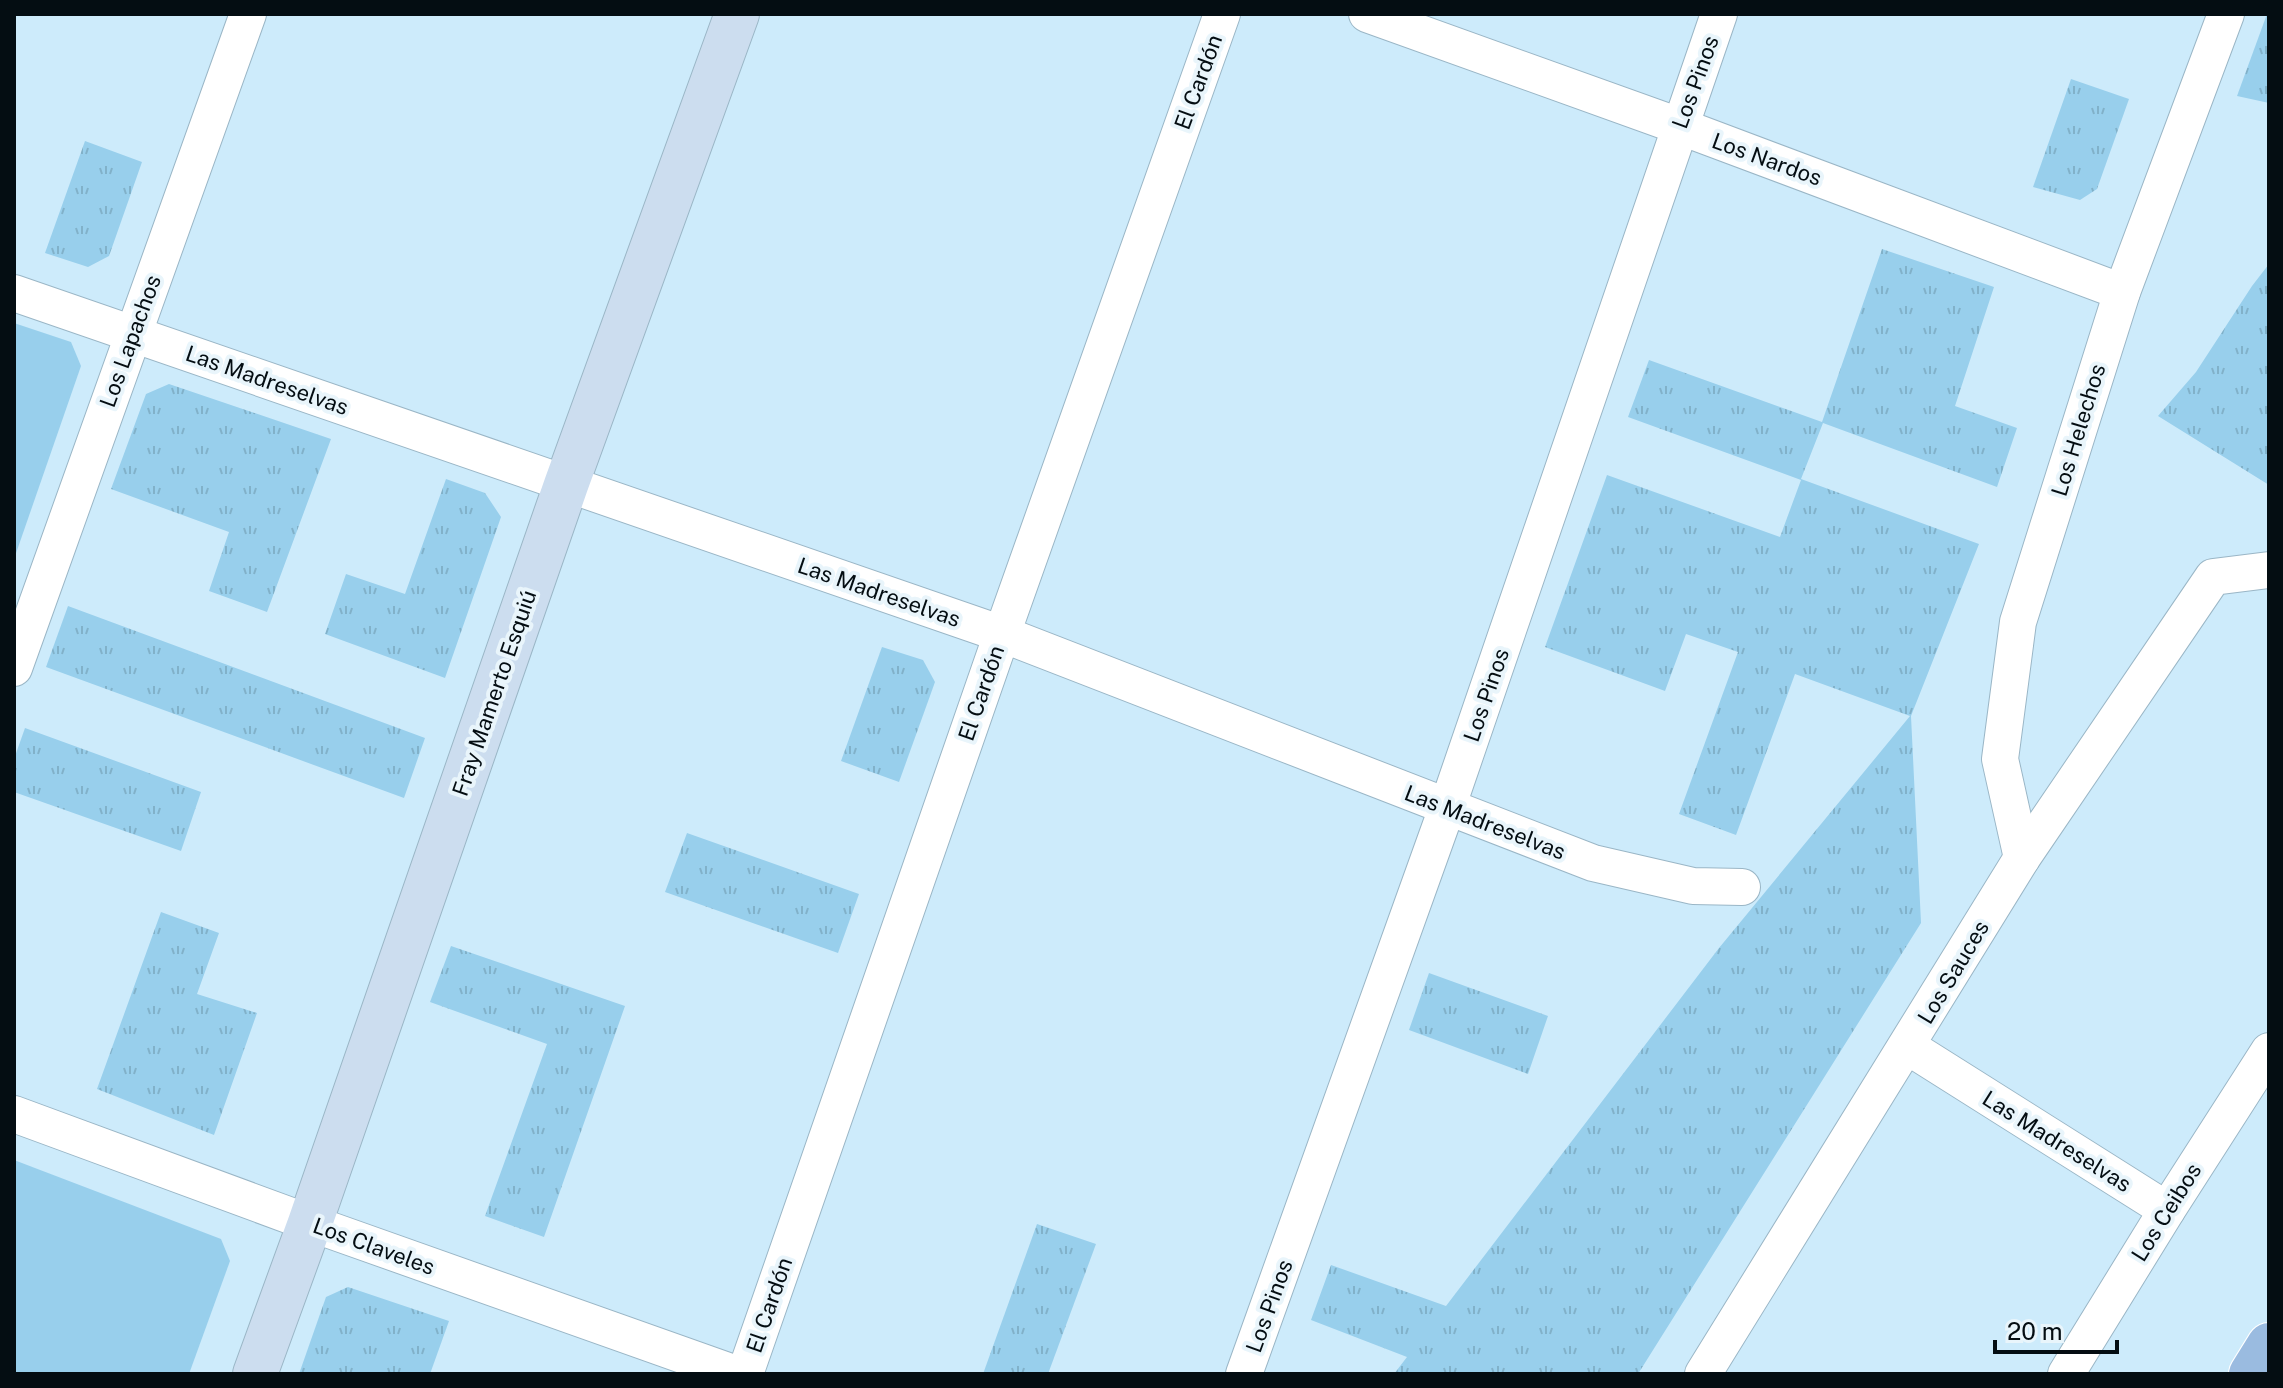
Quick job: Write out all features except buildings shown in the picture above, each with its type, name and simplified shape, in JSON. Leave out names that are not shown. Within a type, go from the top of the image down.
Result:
[{"type":"main road","points":[[2251,1374],[2269,1345]]},
{"type":"street","name":"Los Lapachos","points":[[14,668],[248,14]]},
{"type":"street","name":"Fray Mamerto Esquiú","points":[[255,1374],[566,485],[737,14]]},
{"type":"street","name":"El Cardón","points":[[745,1374],[1002,634],[1222,14]]},
{"type":"street","name":"Los Nardos","points":[[1367,14],[1679,126],[2122,292]]},
{"type":"street","name":"Los Pinos","points":[[1244,1374],[1447,808],[1719,14]]},
{"type":"street","name":"Los Helechos","points":[[2022,858],[2000,759],[2018,622],[2122,292],[2226,14]]},
{"type":"street","name":"Las Madreselvas","points":[[14,293],[1002,634],[1593,863],[1693,886],[1742,887]]},
{"type":"street","name":"Los Sauces","points":[[1703,1374],[2022,858],[2213,577],[2269,570]]},
{"type":"street","name":"Las Madreselvas","points":[[1907,1046],[2167,1210]]},
{"type":"street","name":"Los Ceibos","points":[[2066,1374],[2269,1051]]},
{"type":"street","name":"Los Claveles","points":[[14,1114],[736,1374]]},
{"type":"green space","points":[[2269,14],[2269,103],[2237,96]]},
{"type":"green space","points":[[2071,79],[2129,99],[2097,189],[2080,200],[2033,187]]},
{"type":"green space","points":[[85,141],[142,162],[109,256],[88,267],[45,253]]},
{"type":"green space","points":[[1882,249],[1994,287],[1955,406],[2017,428],[1997,487],[1823,423],[1801,479],[1979,544],[1911,716],[1921,923],[1638,1374],[1394,1374],[1407,1357],[1311,1320],[1331,1265],[1446,1306],[1719,948],[1910,716],[1795,674],[1736,835],[1679,814],[1738,652],[1686,634],[1665,691],[1545,647],[1607,475],[1780,537],[1801,480],[1628,417],[1649,360],[1822,422]]},
{"type":"green space","points":[[2269,264],[2269,485],[2158,416],[2196,372]]},
{"type":"green space","points":[[14,323],[71,342],[81,366],[14,559]]},
{"type":"green space","points":[[169,384],[331,439],[267,612],[209,591],[229,532],[111,489],[146,394]]},
{"type":"green space","points":[[446,479],[485,493],[501,517],[445,678],[325,634],[346,574],[405,594]]},
{"type":"green space","points":[[68,606],[425,738],[404,798],[46,667]]},
{"type":"green space","points":[[882,647],[923,660],[935,682],[899,782],[841,761]]},
{"type":"green space","points":[[25,728],[201,792],[181,851],[14,792],[14,759]]},
{"type":"green space","points":[[687,833],[859,894],[838,953],[665,892]]},
{"type":"green space","points":[[161,912],[219,933],[197,994],[257,1013],[214,1135],[97,1089]]},
{"type":"green space","points":[[451,946],[625,1006],[544,1237],[485,1216],[547,1044],[430,1002]]},
{"type":"green space","points":[[1429,973],[1548,1016],[1528,1074],[1409,1030]]},
{"type":"green space","points":[[14,1160],[221,1239],[230,1261],[189,1374],[14,1374]]},
{"type":"green space","points":[[1037,1224],[1096,1244],[1048,1374],[983,1374]]},
{"type":"green space","points":[[348,1287],[449,1321],[430,1374],[299,1374],[326,1297]]}]
